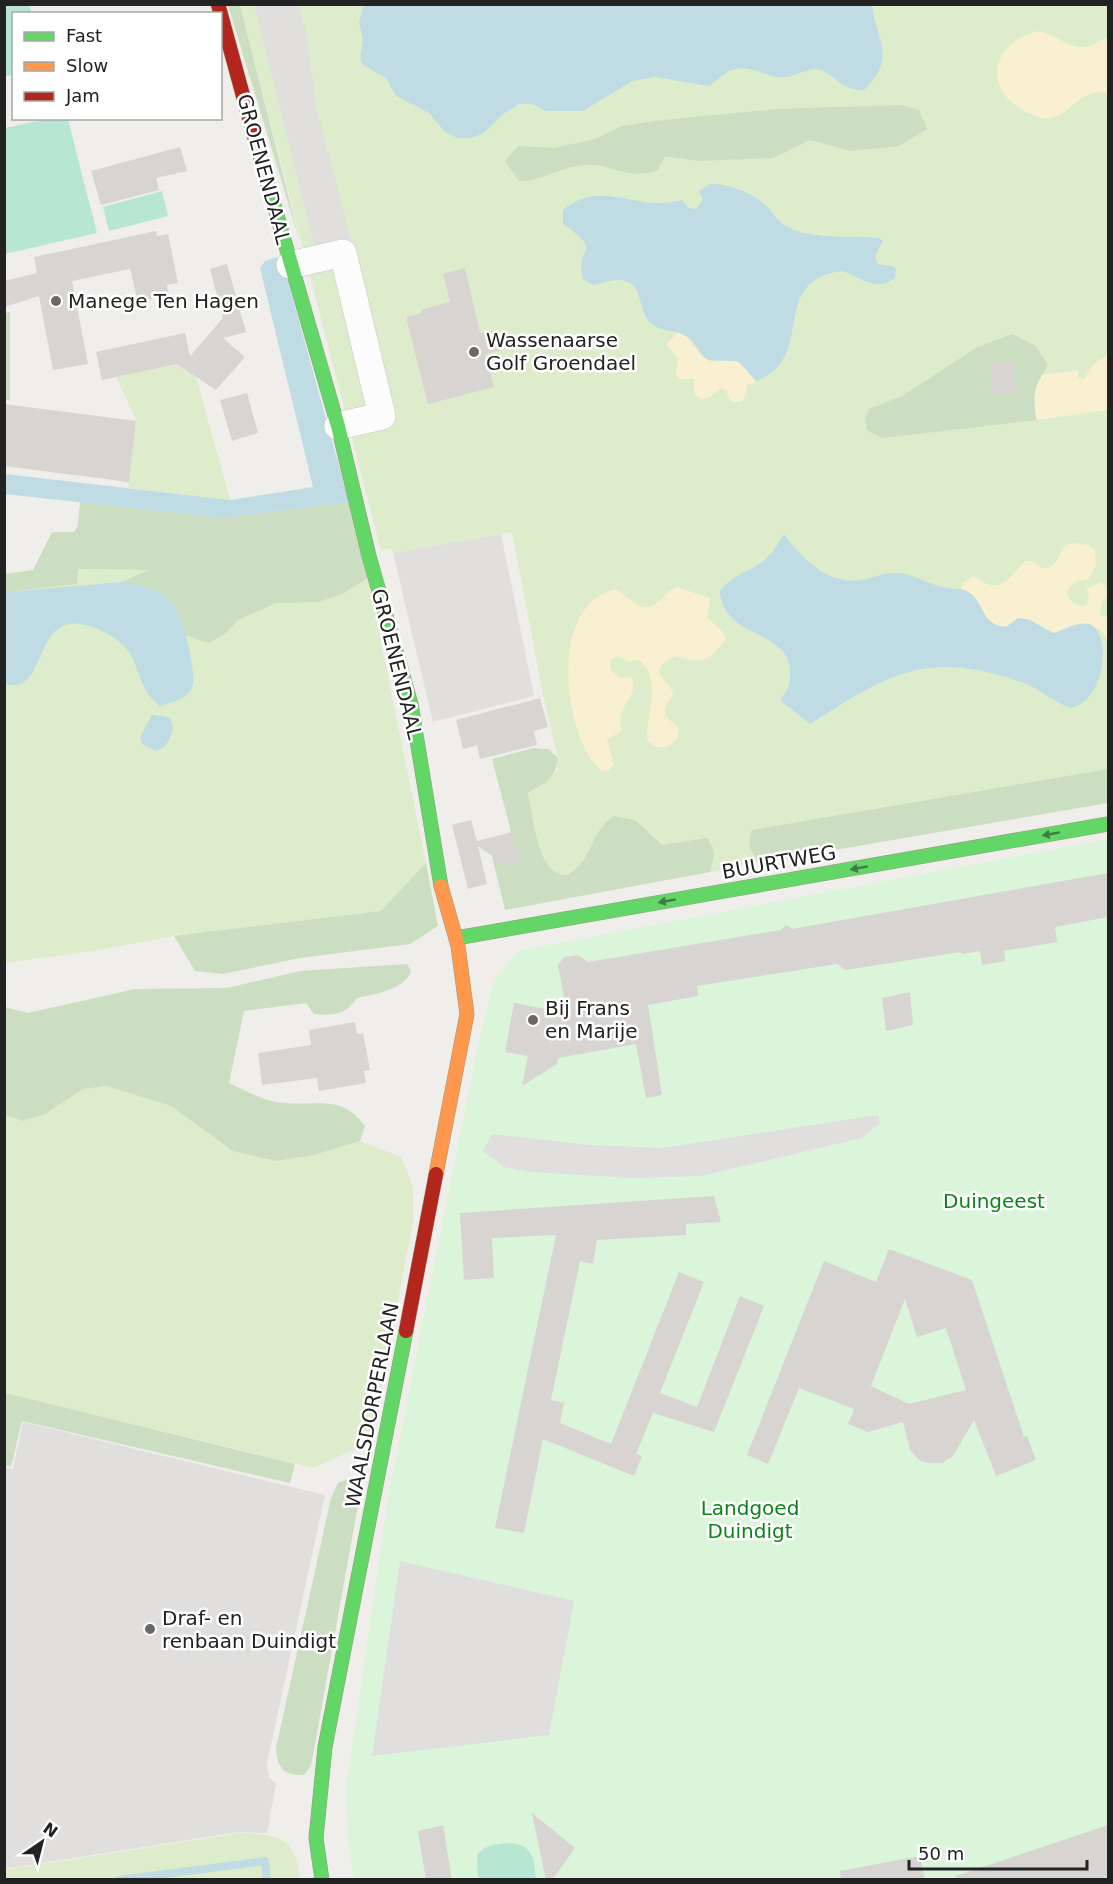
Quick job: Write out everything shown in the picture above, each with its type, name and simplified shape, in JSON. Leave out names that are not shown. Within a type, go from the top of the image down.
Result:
[{"type":"street","name":"GROENENDAAL","points":[[222,18],[290,265],[338,426],[369,556],[411,704],[439,882],[449,905],[456,938]]},
{"type":"street","name":"GROENENDAAL","points":[[290,265],[343,253],[382,416],[338,426]]},
{"type":"street","name":"BUURTWEG","points":[[456,938],[1108,824]]},
{"type":"street","name":"WAALSDORPERLAAN","points":[[322,1880],[316,1838],[325,1747],[467,1014],[456,938]]},
{"type":"green space","points":[[5,4],[30,5],[31,12],[12,12],[12,75],[5,76]]},
{"type":"green space","points":[[228,5],[240,5],[300,242]]},
{"type":"green space","name":"Wassenaarse Golf Groendael","points":[[240,5],[1108,5],[1108,781],[751,852],[759,863],[710,872],[715,857],[582,864],[567,875],[557,873],[549,866],[538,842],[528,791],[541,787],[557,770],[558,758],[543,695],[512,532],[393,553],[391,548],[381,550]]},
{"type":"green space","points":[[901,105],[919,110],[927,129],[899,146],[851,151],[810,140],[773,158],[699,161],[665,156],[657,171],[646,173],[630,173],[601,166],[583,165],[519,181],[505,161],[518,146],[554,148],[595,139],[622,126],[654,121],[776,109]]},
{"type":"green space","points":[[41,120],[68,120],[97,233],[5,254],[5,128]]},
{"type":"green space","points":[[162,191],[168,216],[109,231],[103,207]]},
{"type":"green space","points":[[10,312],[10,400],[4,400],[5,313]]},
{"type":"green space","points":[[1012,334],[1036,346],[1048,365],[1036,391],[1037,420],[882,438],[867,430],[865,419],[869,409],[902,396],[976,348]]},
{"type":"green space","points":[[184,363],[196,377],[230,500],[128,488],[136,419],[116,377]]},
{"type":"green space","points":[[80,502],[222,518],[349,502],[368,578],[342,594],[318,602],[276,603],[238,620],[225,634],[208,643],[185,635],[175,610],[164,596],[147,588],[121,582],[150,570],[78,569],[77,584],[5,592],[4,574],[33,570],[52,532],[74,532],[78,525]]},
{"type":"green space","points":[[47,569],[153,570],[368,578],[426,863],[382,911],[174,936],[99,950],[5,963],[4,574]]},
{"type":"green space","points":[[533,748],[549,749],[558,758],[549,780],[528,792],[538,842],[549,866],[557,873],[567,875],[576,869],[600,829],[614,816],[635,820],[662,845],[707,838],[714,854],[710,872],[505,910],[490,849],[514,843],[492,759]]},
{"type":"green space","points":[[1108,769],[1108,803],[759,863],[750,848],[752,830]]},
{"type":"green space","name":"Landgoed Duindigt","points":[[1108,839],[1108,1879],[354,1879],[348,1841],[346,1787],[389,1492],[476,1054],[494,981],[517,951]]},
{"type":"green space","points":[[426,863],[438,926],[410,944],[300,958],[223,974],[195,971],[174,936],[381,911]]},
{"type":"green space","points":[[407,964],[411,971],[402,983],[388,990],[357,998],[348,1008],[338,1013],[314,1014],[306,1003],[244,1011],[229,1083],[271,1101],[338,1105],[356,1116],[365,1126],[360,1141],[314,1155],[275,1161],[233,1151],[171,1106],[107,1086],[83,1089],[45,1114],[23,1121],[5,1115],[5,1007],[28,1013],[135,989],[226,988],[301,971]]},
{"type":"green space","points":[[107,1086],[171,1106],[233,1151],[275,1161],[314,1155],[360,1141],[401,1157],[413,1187],[413,1222],[372,1437],[367,1444],[313,1468],[5,1393],[5,1115],[23,1121],[45,1114],[83,1089]]},
{"type":"green space","points":[[5,1393],[295,1464],[290,1483],[22,1421],[11,1467],[5,1465]]},
{"type":"green space","points":[[350,1478],[362,1483],[311,1766],[304,1775],[291,1774],[280,1766],[276,1748],[331,1498],[338,1483]]},
{"type":"green space","points":[[239,1833],[265,1835],[283,1841],[294,1854],[300,1879],[5,1879],[5,1870]]},
{"type":"green space","points":[[509,1843],[523,1846],[531,1854],[536,1879],[478,1879],[477,1855],[487,1847]]},
{"type":"sand","points":[[1037,31],[1079,47],[1086,47],[1108,38],[1108,93],[1086,95],[1055,117],[1035,116],[1018,108],[1006,97],[999,85],[997,72],[1000,60],[1007,48],[1020,38]]},
{"type":"sand","points":[[678,332],[689,339],[701,355],[708,360],[734,361],[748,370],[756,382],[747,385],[746,395],[741,402],[732,402],[725,390],[721,388],[709,398],[700,399],[694,394],[694,379],[680,379],[676,375],[678,358],[666,345]]},
{"type":"sand","points":[[1108,354],[1108,410],[1037,420],[1035,397],[1042,375],[1078,370],[1078,377],[1083,380],[1095,363]]},
{"type":"sand","points":[[1072,543],[1088,545],[1095,550],[1096,565],[1089,579],[1079,581],[1067,591],[1069,598],[1073,603],[1086,606],[1089,601],[1087,588],[1102,582],[1108,592],[1101,604],[1100,615],[1108,616],[1108,639],[1099,629],[1053,633],[1030,620],[1018,618],[1006,627],[997,625],[986,617],[975,600],[962,590],[961,584],[973,576],[991,585],[1003,584],[1025,561],[1032,561],[1044,569],[1049,568],[1055,563],[1065,545]]},
{"type":"sand","points":[[677,587],[710,598],[707,617],[724,633],[726,639],[710,657],[692,660],[675,656],[664,662],[659,671],[673,695],[665,708],[665,716],[679,728],[677,739],[666,748],[654,746],[647,739],[652,686],[646,667],[639,660],[629,662],[618,656],[610,660],[611,670],[620,678],[631,677],[633,691],[621,714],[621,731],[607,740],[614,765],[608,771],[600,770],[587,753],[577,729],[571,701],[568,672],[571,643],[579,618],[594,599],[616,589],[636,604],[647,607],[658,602]]},
{"type":"shaded area","points":[[254,5],[299,5],[307,38],[316,106],[365,293],[339,267],[321,273]]},
{"type":"shaded area","points":[[501,534],[534,696],[433,722],[393,553]]},
{"type":"shaded area","points":[[878,1115],[880,1123],[862,1138],[701,1176],[630,1178],[532,1172],[504,1167],[483,1151],[492,1134],[590,1145],[662,1148]]},
{"type":"shaded area","name":"Draf- en renbaan Duindigt","points":[[23,1422],[325,1495],[267,1763],[269,1777],[276,1784],[267,1833],[238,1832],[5,1869],[4,1467],[13,1469]]},
{"type":"shaded area","points":[[400,1561],[574,1601],[549,1735],[372,1756]]},
{"type":"water","points":[[364,5],[872,5],[883,58],[880,68],[864,90],[845,86],[818,69],[784,77],[738,68],[726,73],[709,86],[655,77],[632,81],[583,111],[546,111],[532,104],[519,104],[503,114],[485,132],[472,138],[457,138],[445,132],[429,113],[396,96],[386,78],[363,65],[360,59],[363,39],[359,22]]},
{"type":"water","points":[[710,184],[725,185],[749,194],[763,203],[784,225],[792,229],[813,235],[879,238],[883,241],[876,254],[876,260],[878,264],[892,266],[896,269],[895,278],[888,282],[875,284],[842,271],[819,278],[805,289],[798,304],[785,355],[775,370],[756,381],[738,361],[708,360],[689,338],[651,323],[646,318],[638,292],[629,282],[618,280],[593,285],[583,279],[581,268],[586,246],[583,240],[563,224],[563,210],[591,196],[666,203],[682,200],[688,208],[696,209],[703,199],[699,191]]},
{"type":"water","points":[[281,256],[349,502],[222,518],[5,494],[5,474],[230,500],[313,487],[260,268],[265,261]]},
{"type":"water","points":[[784,534],[799,553],[817,569],[838,579],[862,580],[900,573],[942,587],[964,590],[976,599],[990,621],[1006,627],[1018,618],[1030,620],[1053,633],[1075,625],[1089,624],[1097,630],[1101,640],[1102,667],[1098,681],[1091,694],[1082,703],[1070,708],[1021,682],[988,672],[959,668],[933,668],[909,672],[886,680],[810,724],[780,700],[788,688],[790,675],[788,660],[781,649],[732,618],[724,607],[720,591],[731,580],[766,558]]},
{"type":"water","points":[[121,582],[158,592],[174,605],[184,628],[191,656],[193,680],[190,692],[178,700],[160,706],[143,685],[131,655],[124,646],[95,628],[74,623],[60,627],[50,637],[30,677],[20,684],[5,684],[5,592]]},
{"type":"water","points":[[152,715],[169,717],[173,726],[168,741],[156,751],[142,744],[140,737]]},
{"type":"building","points":[[180,147],[187,171],[156,178],[159,190],[101,205],[91,171]]},
{"type":"building","name":"Manege Ten Hagen","points":[[156,231],[157,236],[168,234],[178,283],[167,285],[169,295],[138,302],[130,269],[72,281],[88,364],[53,370],[39,296],[4,307],[4,281],[37,273],[34,257]]},
{"type":"building","points":[[227,264],[246,332],[223,338],[245,357],[216,390],[177,364],[102,380],[96,352],[185,333],[190,356],[223,318],[210,269]]},
{"type":"building","name":"Wassenaarse Golf Groendael","points":[[465,268],[480,333],[494,330],[500,351],[485,354],[494,387],[428,404],[406,317],[450,302],[443,274]]},
{"type":"building","points":[[1012,361],[1016,393],[994,395],[991,364]]},
{"type":"building","points":[[247,393],[258,433],[232,441],[220,400]]},
{"type":"building","points":[[4,404],[136,421],[129,482],[4,466]]},
{"type":"building","points":[[540,698],[548,727],[534,731],[537,745],[480,759],[477,745],[463,749],[456,720]]},
{"type":"building","points":[[471,820],[477,841],[512,832],[520,863],[506,866],[478,846],[487,884],[468,889],[452,825]]},
{"type":"building","points":[[1108,873],[1108,917],[1055,927],[1057,942],[1004,951],[1005,961],[982,965],[980,951],[845,970],[837,964],[697,986],[698,996],[648,1005],[662,1095],[646,1098],[636,1044],[558,1058],[557,1064],[522,1086],[528,1056],[505,1052],[514,1003],[567,1013],[558,965],[564,957],[578,955],[588,962],[781,930],[786,925],[792,929]]},
{"type":"building","points":[[910,992],[913,1025],[886,1031],[882,998]]},
{"type":"building","points":[[355,1022],[357,1034],[363,1033],[370,1070],[364,1071],[366,1083],[319,1091],[317,1078],[262,1085],[258,1053],[311,1045],[309,1030]]},
{"type":"building","points":[[714,1196],[721,1222],[686,1224],[686,1235],[597,1240],[593,1264],[580,1261],[551,1400],[564,1403],[560,1423],[611,1444],[679,1272],[704,1282],[660,1393],[697,1407],[740,1296],[764,1306],[714,1432],[653,1413],[636,1454],[642,1456],[634,1476],[543,1439],[524,1533],[495,1528],[556,1235],[492,1238],[494,1278],[464,1280],[460,1213]]},
{"type":"building","points":[[889,1249],[972,1280],[1024,1437],[1027,1436],[1036,1460],[996,1476],[974,1420],[953,1456],[942,1463],[928,1463],[919,1460],[910,1450],[903,1422],[868,1432],[848,1424],[854,1409],[799,1388],[768,1464],[747,1455],[824,1261],[876,1282]],"holes":[[[905,1299],[917,1337],[946,1328],[966,1390],[909,1404],[871,1386]]]},
{"type":"building","points":[[532,1813],[575,1848],[552,1880],[546,1880]]},
{"type":"building","points":[[443,1825],[452,1880],[426,1880],[418,1831]]},
{"type":"building","points":[[1108,1825],[1108,1876],[1098,1880],[956,1880],[956,1876]]},
{"type":"building","points":[[920,1856],[925,1880],[841,1880],[840,1871]]},
{"type":"waterway","points":[[119,1880],[265,1861],[267,1880]]},
{"type":"traffic: fast","points":[[254,136],[338,426],[369,556],[411,704],[441,886]]},
{"type":"traffic: fast","points":[[456,938],[1108,824]]},
{"type":"traffic: fast","points":[[322,1880],[316,1838],[325,1747],[406,1331]]},
{"type":"traffic: slow","points":[[436,1174],[467,1014],[458,946],[441,886]]},
{"type":"traffic: jam","points":[[218,4],[220,12]]},
{"type":"traffic: jam","points":[[222,19],[254,136]]},
{"type":"traffic: jam","points":[[406,1331],[436,1174]]},
{"type":"place","name":"Manege Ten Hagen","points":[[56,301]]},
{"type":"place","name":"Wassenaarse Golf Groendael","points":[[474,352]]},
{"type":"place","name":"Bij Frans en Marije","points":[[533,1020]]},
{"type":"place","name":"Draf- en renbaan Duindigt","points":[[150,1629]]},
{"type":"park label","name":"Duingeest","points":[[994,1201]]}]
